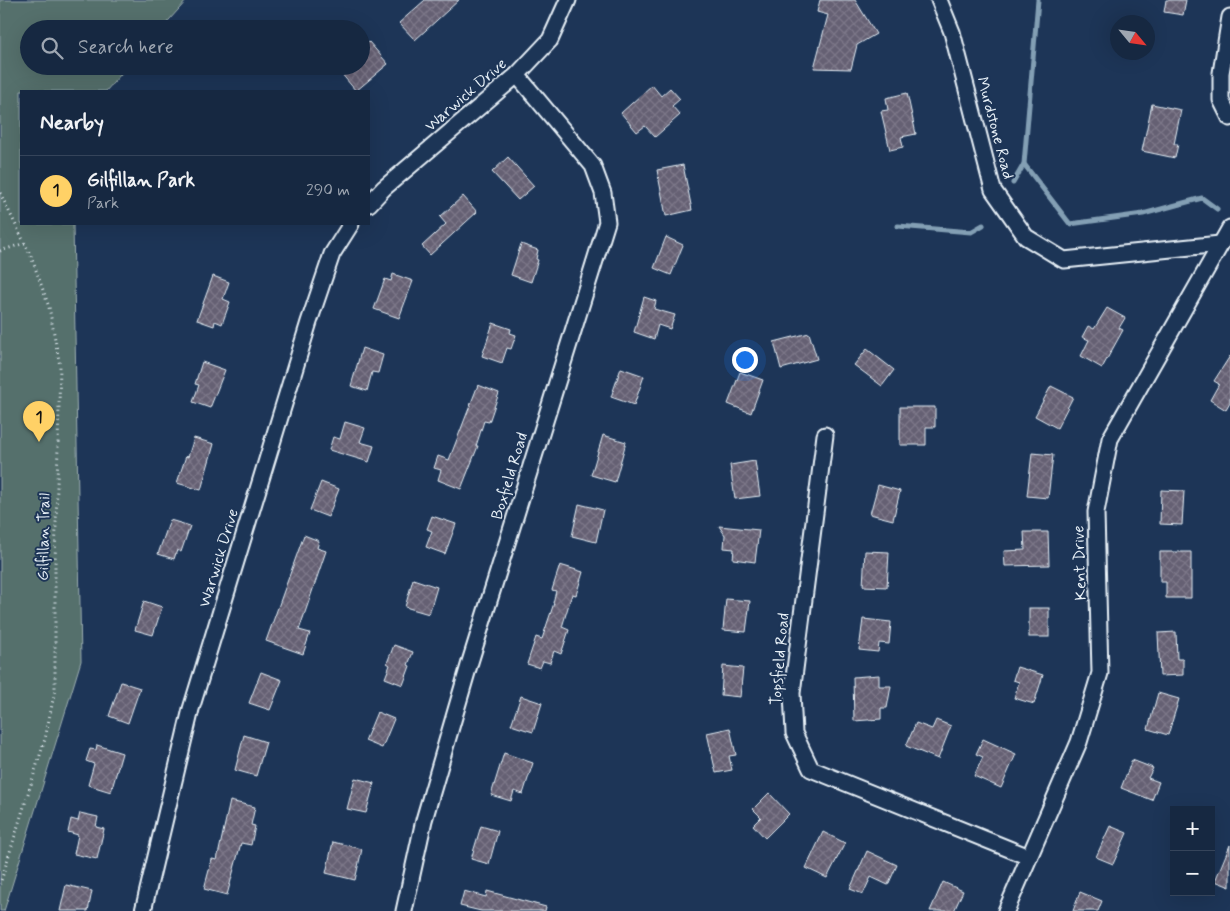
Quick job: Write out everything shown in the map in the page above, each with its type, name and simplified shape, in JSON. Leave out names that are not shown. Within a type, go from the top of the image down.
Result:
[{"type":"street","name":"Warwick Drive","points":[[370,203],[384,188],[517,75],[550,40],[568,0]]},
{"type":"street","name":"Murdstone Road","points":[[939,0],[952,32],[993,190],[1026,237],[1064,260],[1220,244]]},
{"type":"street","points":[[1230,17],[1221,73],[1221,100],[1230,118]]},
{"type":"street","name":"Boxfield Road","points":[[404,911],[424,820],[470,662],[608,222],[603,193],[593,166],[517,75]]},
{"type":"street","name":"Warwick Drive","points":[[143,911],[191,709],[332,254],[350,225]]},
{"type":"street","name":"Kent Drive","points":[[1006,911],[1079,742],[1100,674],[1096,512],[1110,439],[1230,228]]},
{"type":"street","name":"Topsfield Road","points":[[825,435],[792,693],[794,733],[811,769],[1029,857]]},
{"type":"path","name":"Gilfillan Trail","points":[[0,193],[31,256],[49,307],[60,366],[55,690],[45,739],[0,884]]},
{"type":"path","points":[[0,207],[7,207]]},
{"type":"path","points":[[0,250],[25,244]]},
{"type":"green space","points":[[0,0],[187,0],[169,20],[20,20],[20,75],[120,75],[107,90],[20,90],[20,225],[73,225],[81,661],[4,911],[0,911]]},
{"type":"building","points":[[425,0],[459,0],[415,40],[399,23]]},
{"type":"building","points":[[820,0],[855,0],[876,34],[857,45],[851,69],[814,68],[828,15],[817,12]]},
{"type":"building","points":[[1166,0],[1186,0],[1183,15],[1164,12]]},
{"type":"building","points":[[370,43],[388,64],[355,90],[343,75],[370,75]]},
{"type":"building","points":[[652,85],[661,96],[670,88],[680,99],[672,106],[680,115],[655,137],[645,126],[637,132],[621,113]]},
{"type":"building","points":[[907,93],[916,134],[901,137],[903,147],[890,150],[881,111],[888,110],[886,98]]},
{"type":"building","points":[[1152,104],[1181,110],[1174,144],[1178,144],[1175,158],[1142,151]]},
{"type":"building","points":[[508,157],[534,186],[518,200],[492,172]]},
{"type":"building","points":[[683,165],[692,210],[666,216],[657,170]]},
{"type":"building","points":[[463,196],[477,212],[430,255],[422,246],[446,224],[440,217]]},
{"type":"building","points":[[666,237],[683,245],[671,275],[654,268]]},
{"type":"building","points":[[521,244],[538,250],[536,259],[538,260],[531,282],[511,275]]},
{"type":"building","points":[[393,274],[413,281],[399,318],[374,309],[385,279],[391,281]]},
{"type":"building","points":[[213,276],[229,282],[223,299],[230,302],[222,324],[215,321],[214,326],[197,320]]},
{"type":"building","points":[[644,297],[656,301],[654,309],[675,315],[670,329],[658,325],[654,339],[634,332]]},
{"type":"building","points":[[1107,308],[1125,318],[1119,328],[1123,330],[1102,368],[1081,356],[1089,340],[1082,337],[1088,326],[1094,329]]},
{"type":"building","points":[[493,323],[511,329],[510,333],[516,335],[511,349],[507,348],[502,363],[482,356]]},
{"type":"building","points":[[809,333],[817,359],[781,369],[774,342]]},
{"type":"building","points":[[362,348],[383,355],[378,373],[372,372],[367,391],[351,386]]},
{"type":"building","points":[[867,349],[894,370],[882,386],[854,365]]},
{"type":"building","points":[[1230,356],[1230,403],[1226,410],[1210,400],[1219,384],[1214,381]]},
{"type":"building","points":[[202,362],[225,370],[210,408],[193,402],[199,385],[195,384]]},
{"type":"building","points":[[621,368],[644,376],[634,405],[611,397]]},
{"type":"building","points":[[740,372],[763,380],[751,413],[728,404]]},
{"type":"building","points":[[478,385],[499,393],[489,422],[484,421],[476,446],[478,446],[461,489],[438,480],[441,470],[434,468],[438,456],[449,460]]},
{"type":"building","points":[[1051,386],[1073,397],[1057,428],[1035,416]]},
{"type":"building","points":[[900,407],[935,407],[935,427],[926,427],[926,445],[900,445]]},
{"type":"building","points":[[345,422],[365,428],[360,442],[374,446],[369,462],[329,450],[333,437],[340,439]]},
{"type":"building","points":[[603,435],[626,442],[615,482],[591,475]]},
{"type":"building","points":[[194,438],[214,444],[201,490],[177,483]]},
{"type":"building","points":[[1032,453],[1053,455],[1048,498],[1027,496]]},
{"type":"building","points":[[755,461],[760,496],[735,499],[730,465]]},
{"type":"building","points":[[321,482],[339,489],[328,517],[310,510]]},
{"type":"building","points":[[878,485],[900,491],[893,520],[870,514]]},
{"type":"building","points":[[1161,490],[1184,491],[1182,525],[1160,524]]},
{"type":"building","points":[[579,504],[603,510],[596,542],[572,536]]},
{"type":"building","points":[[432,516],[456,524],[445,554],[426,547],[432,531],[427,529]]},
{"type":"building","points":[[170,520],[190,526],[181,552],[177,550],[174,559],[158,554]]},
{"type":"building","points":[[719,526],[759,530],[755,562],[733,559],[734,549],[724,548],[725,535]]},
{"type":"building","points":[[1024,532],[1048,532],[1049,565],[1005,566],[1004,551],[1025,550]]},
{"type":"building","points":[[304,535],[319,541],[317,548],[326,551],[299,630],[310,633],[303,654],[266,641]]},
{"type":"building","points":[[865,551],[889,552],[887,587],[863,586]]},
{"type":"building","points":[[1160,552],[1191,552],[1191,598],[1166,598],[1166,582],[1160,582]]},
{"type":"building","points":[[560,565],[583,572],[576,595],[572,594],[562,627],[569,630],[561,654],[554,651],[550,663],[543,661],[540,668],[527,664],[536,637],[542,639],[554,603],[556,591],[552,590]]},
{"type":"building","points":[[413,579],[437,587],[429,614],[405,607]]},
{"type":"building","points":[[726,599],[750,601],[746,632],[723,630]]},
{"type":"building","points":[[144,601],[162,607],[153,635],[135,630]]},
{"type":"building","points":[[1029,608],[1049,608],[1049,637],[1029,637]]},
{"type":"building","points":[[863,619],[891,622],[889,644],[879,643],[878,652],[859,650]]},
{"type":"building","points":[[1176,632],[1177,659],[1183,659],[1183,675],[1160,676],[1158,633]]},
{"type":"building","points":[[394,645],[413,652],[403,685],[385,678],[390,665],[387,663]]},
{"type":"building","points":[[723,666],[743,668],[740,697],[721,695]]},
{"type":"building","points":[[1017,667],[1043,675],[1034,704],[1014,698],[1019,682],[1013,680]]},
{"type":"building","points":[[261,672],[282,680],[270,710],[249,703]]},
{"type":"building","points":[[879,675],[879,686],[891,686],[887,708],[881,708],[881,719],[854,721],[853,677]]},
{"type":"building","points":[[121,682],[140,688],[128,723],[109,716]]},
{"type":"building","points":[[1158,693],[1179,699],[1168,735],[1148,729]]},
{"type":"building","points":[[521,696],[542,703],[533,732],[511,725]]},
{"type":"building","points":[[377,712],[394,719],[382,748],[365,741]]},
{"type":"building","points":[[936,720],[951,726],[938,759],[906,746],[916,723],[932,729]]},
{"type":"building","points":[[730,728],[736,755],[729,756],[732,770],[716,773],[707,733]]},
{"type":"building","points":[[244,735],[266,742],[256,776],[235,770]]},
{"type":"building","points":[[983,739],[1016,754],[1001,788],[974,776],[983,757],[976,754]]},
{"type":"building","points":[[97,745],[122,753],[111,792],[88,785],[94,764],[86,761],[90,749],[96,750]]},
{"type":"building","points":[[504,753],[533,763],[523,794],[514,791],[511,801],[491,795]]},
{"type":"building","points":[[1132,760],[1153,768],[1148,778],[1159,782],[1152,800],[1121,788]]},
{"type":"building","points":[[355,778],[374,783],[366,813],[347,809]]},
{"type":"building","points":[[769,793],[789,814],[765,838],[753,825],[761,817],[753,809]]},
{"type":"building","points":[[230,801],[255,807],[251,825],[255,826],[251,845],[241,843],[227,895],[204,889],[212,859],[217,860]]},
{"type":"building","points":[[80,813],[98,817],[96,827],[104,829],[97,859],[74,854],[78,835],[68,832],[71,819],[78,821]]},
{"type":"building","points":[[481,826],[498,831],[489,864],[471,859]]},
{"type":"building","points":[[1110,826],[1127,833],[1113,864],[1096,857]]},
{"type":"building","points":[[823,832],[845,843],[827,878],[806,868]]},
{"type":"building","points":[[333,842],[362,849],[355,880],[326,873]]},
{"type":"building","points":[[1230,845],[1230,887],[1215,881]]},
{"type":"building","points":[[867,851],[897,865],[888,885],[871,877],[863,894],[850,889]]},
{"type":"building","points":[[943,882],[963,891],[954,911],[930,911]]},
{"type":"building","points":[[66,885],[92,891],[88,911],[60,911]]},
{"type":"building","points":[[464,891],[486,897],[487,891],[546,907],[545,911],[481,911],[460,906]]},
{"type":"building","points":[[1080,892],[1102,901],[1098,911],[1073,911]]},
{"type":"waterway","points":[[1038,0],[1024,164],[1070,224],[1143,214],[1202,198],[1217,209]]},
{"type":"waterway","points":[[1013,183],[1024,164]]},
{"type":"waterway","points":[[898,226],[971,232],[983,225]]},
{"type":"place","name":"Gilfillan Park","points":[[39,442]]}]
